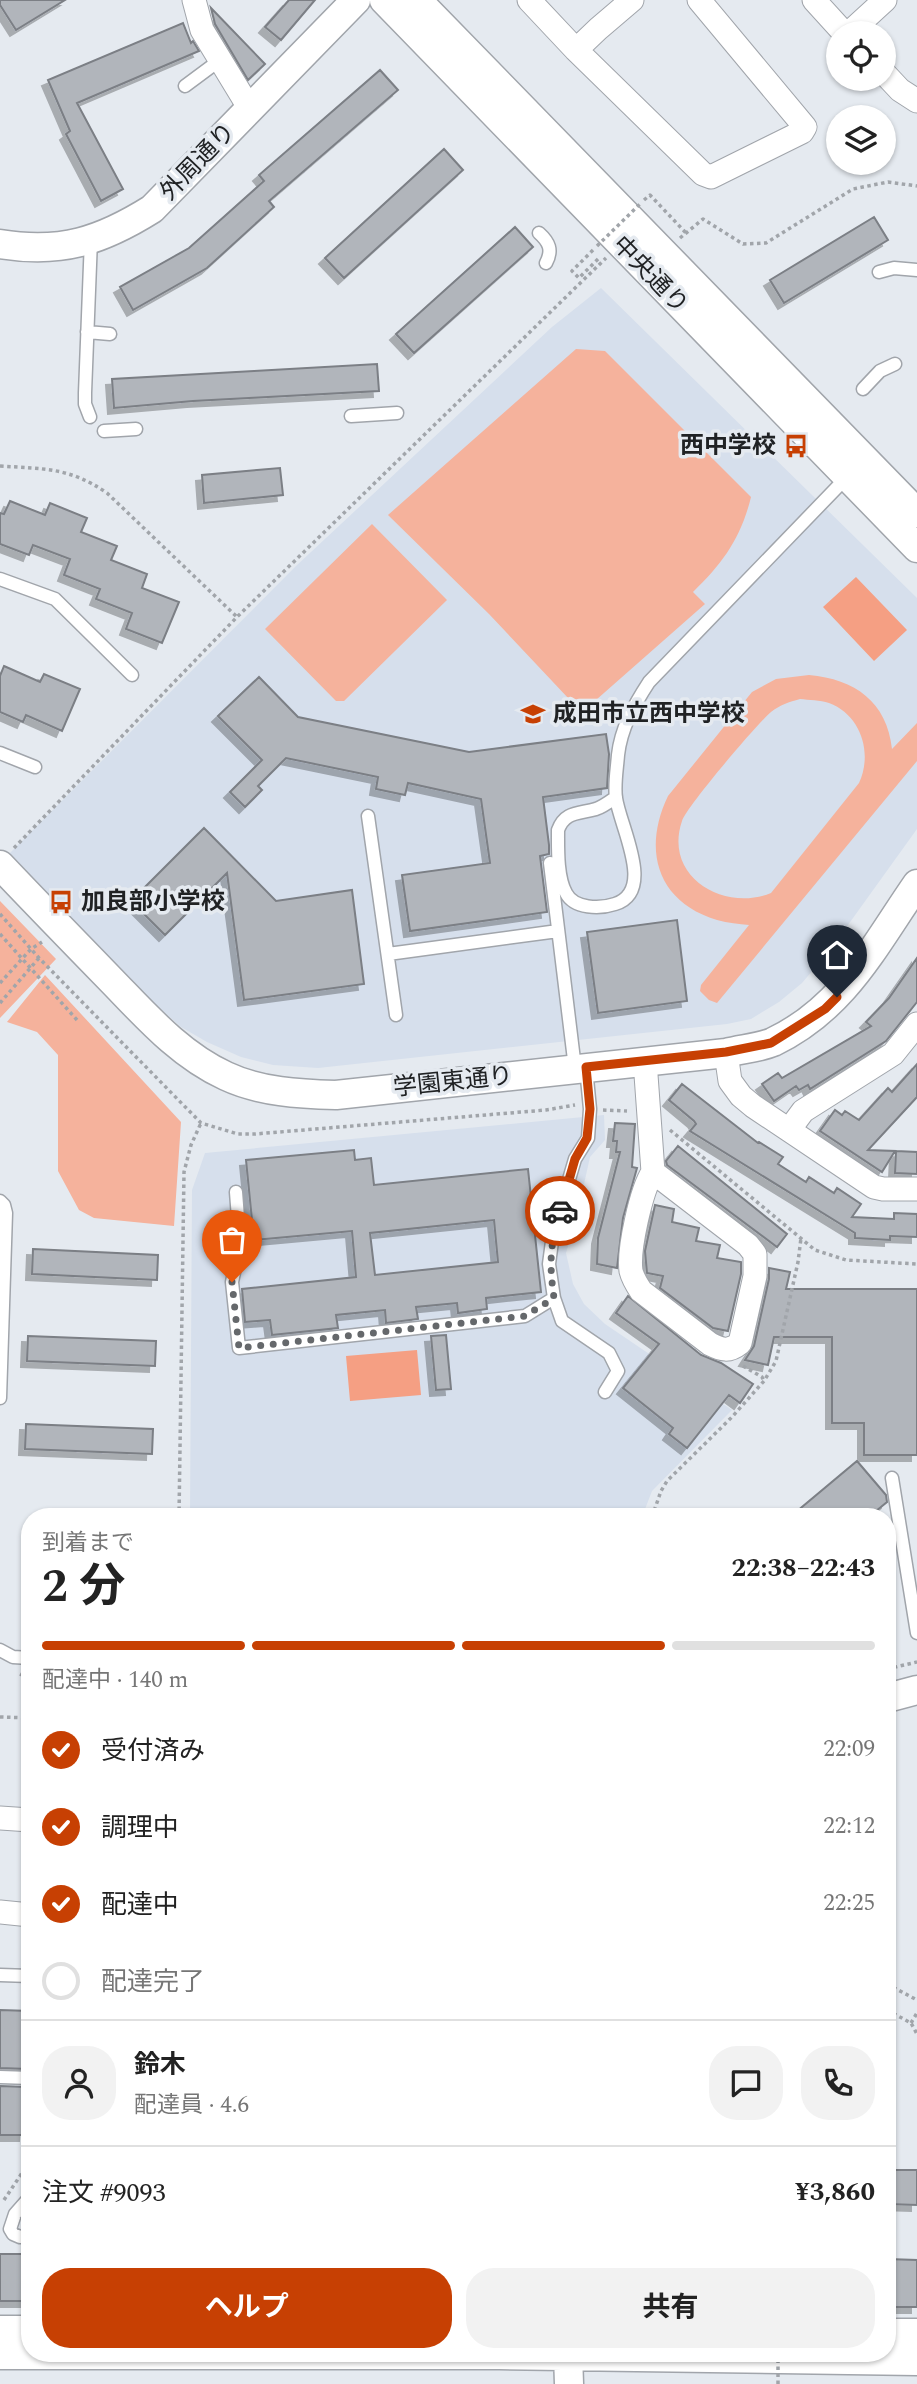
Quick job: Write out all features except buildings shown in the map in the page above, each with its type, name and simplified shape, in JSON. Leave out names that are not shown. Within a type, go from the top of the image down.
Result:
[{"type":"street","points":[[194,0],[202,30],[250,109]]},
{"type":"street","name":"外周通り","points":[[0,244],[29,249],[62,247],[92,240],[120,229],[152,209],[356,0]]},
{"type":"street","name":"中央通り","points":[[384,0],[855,468],[917,513]]},
{"type":"street","name":"中央通り","points":[[417,0],[855,468],[917,548]]},
{"type":"street","points":[[529,0],[576,50],[703,174],[711,177],[722,174],[802,132],[804,127],[699,0]]},
{"type":"street","points":[[576,50],[632,0]]},
{"type":"street","points":[[814,0],[835,21]]},
{"type":"street","points":[[861,21],[885,0]]},
{"type":"street","points":[[896,86],[917,101]]},
{"type":"street","name":"学園東通り","points":[[5,859],[162,1032],[200,1062],[227,1077],[260,1087],[299,1094],[336,1095],[726,1052],[771,1043],[825,1009],[848,985],[917,884]]},
{"type":"street","points":[[789,1130],[803,1111],[893,1054],[917,1024]]},
{"type":"street","points":[[726,1052],[730,1081],[734,1089],[753,1106],[874,1187],[917,1189]]},
{"type":"street","points":[[645,1061],[653,1172],[643,1192],[631,1259],[634,1280],[641,1291],[710,1344],[722,1349],[734,1348],[740,1343],[743,1330],[755,1276],[755,1254],[748,1245],[653,1172]]},
{"type":"street","points":[[896,1696],[917,1690]]},
{"type":"street","points":[[0,1818],[21,1819]]},
{"type":"street","points":[[0,1912],[21,1914]]},
{"type":"street","points":[[0,2330],[21,2330]]},
{"type":"street","points":[[896,2333],[917,2333]]},
{"type":"street","points":[[0,2355],[21,2355]]},
{"type":"street","points":[[896,2361],[917,2361]]},
{"type":"street","points":[[568,2362],[569,2384]]},
{"type":"lane","points":[[185,86],[220,60]]},
{"type":"lane","points":[[539,233],[548,242],[550,250],[546,263]]},
{"type":"lane","points":[[90,417],[85,404],[92,240]]},
{"type":"lane","points":[[879,272],[894,268],[917,270]]},
{"type":"lane","points":[[87,332],[110,334]]},
{"type":"lane","points":[[863,388],[880,371],[895,364]]},
{"type":"lane","points":[[351,416],[397,413]]},
{"type":"lane","points":[[104,430],[136,429]]},
{"type":"lane","points":[[616,797],[604,806],[569,814],[558,830],[564,888],[567,895],[580,904],[607,907],[624,901],[632,890],[636,874],[616,797],[618,753],[625,726],[649,682],[855,468]]},
{"type":"lane","points":[[0,579],[55,599],[132,675]]},
{"type":"lane","points":[[0,753],[35,767]]},
{"type":"lane","points":[[368,816],[396,1015]]},
{"type":"lane","points":[[550,863],[558,931],[590,1109],[587,1138],[575,1159],[553,1234],[549,1265],[554,1298],[562,1321],[609,1353],[618,1370],[605,1392]]},
{"type":"lane","points":[[387,954],[558,931]]},
{"type":"lane","points":[[236,1192],[240,1244],[232,1282],[239,1348],[525,1316],[554,1298]]},
{"type":"lane","points":[[0,1201],[6,1213],[0,1398]]},
{"type":"lane","points":[[891,1478],[917,1633]]},
{"type":"lane","points":[[0,1650],[13,1657],[21,1657]]},
{"type":"lane","points":[[0,1975],[21,1976]]},
{"type":"lane","points":[[0,2077],[21,2078]]},
{"type":"lane","points":[[21,2207],[15,2214],[10,2229],[13,2234],[21,2235]]},
{"type":"path","points":[[676,242],[703,219],[743,244],[766,243],[853,189],[888,183],[917,187]]},
{"type":"path","points":[[595,261],[579,278],[572,271],[650,195],[686,233]]},
{"type":"path","points":[[5,859],[237,617],[607,257],[591,241]]},
{"type":"path","points":[[0,466],[60,470],[92,482],[107,493],[237,617]]},
{"type":"path","points":[[0,934],[77,1020]]},
{"type":"path","points":[[0,983],[31,948]]},
{"type":"path","points":[[0,1003],[38,958]]},
{"type":"path","points":[[572,1104],[590,1109],[648,1112],[816,1250],[846,1260],[917,1264]]},
{"type":"path","points":[[179,1508],[184,1172],[191,1145],[201,1123]]},
{"type":"path","points":[[656,1508],[667,1481],[732,1417],[764,1381],[776,1361],[801,1238]]},
{"type":"path","points":[[896,1667],[917,1662]]},
{"type":"path","points":[[16,1671],[21,1674]]},
{"type":"path","points":[[0,1717],[21,1718]]},
{"type":"path","points":[[896,1989],[917,2000]]},
{"type":"path","points":[[911,2023],[917,2014]]},
{"type":"path","points":[[896,2015],[911,2023],[917,2034]]},
{"type":"path","points":[[0,2207],[21,2172]]},
{"type":"path","points":[[778,2362],[778,2384]]},
{"type":"shaded area","name":"成田市立西中学校","points":[[601,288],[917,598],[917,829],[830,950],[802,983],[779,1002],[751,1019],[727,1024],[318,1068],[273,1065],[241,1057],[207,1042],[181,1027],[155,1004],[9,854],[296,566],[552,327]]},
{"type":"shaded area","points":[[576,349],[605,351],[751,497],[742,525],[730,549],[693,592],[705,604],[596,700],[569,699],[489,614],[388,515]]},
{"type":"shaded area","points":[[372,524],[447,600],[344,701],[336,701],[265,629]]},
{"type":"shaded area","points":[[856,577],[907,630],[874,661],[823,607]]},
{"type":"shaded area","points":[[809,675],[826,677],[854,688],[876,706],[889,732],[892,749],[917,723],[917,761],[717,1003],[709,1000],[700,991],[701,985],[749,925],[717,920],[680,901],[668,887],[660,871],[656,836],[668,796],[752,692],[776,679]],"holes":[[[800,699],[829,703],[849,716],[861,736],[864,748],[865,760],[859,783],[771,893],[753,898],[735,898],[717,893],[702,885],[689,873],[681,859],[678,841],[682,821],[709,783],[763,720],[781,706]]]},
{"type":"shaded area","points":[[0,901],[56,959],[0,1018]]},
{"type":"shaded area","points":[[45,975],[181,1122],[174,1226],[94,1218],[79,1210],[58,1171],[58,1055],[37,1032],[7,1022]]},
{"type":"shaded area","points":[[604,1115],[605,1140],[590,1157],[566,1253],[573,1284],[584,1304],[605,1324],[732,1410],[652,1491],[645,1508],[190,1508],[192,1190],[205,1153]]},
{"type":"shaded area","points":[[417,1350],[421,1395],[350,1401],[346,1356]]},
{"type":"way so far","points":[[232,1282],[239,1348],[525,1316],[554,1298],[549,1265],[553,1234],[560,1211]]},
{"type":"place","name":"西中学校","points":[[796,446]]},
{"type":"place","name":"成田市立西中学校","points":[[533,714]]},
{"type":"place","name":"加良部小学校","points":[[61,902]]},
{"type":"route","points":[[560,1211],[575,1159],[587,1138],[590,1109],[586,1067],[726,1052],[771,1043],[804,1024],[837,997]]}]
